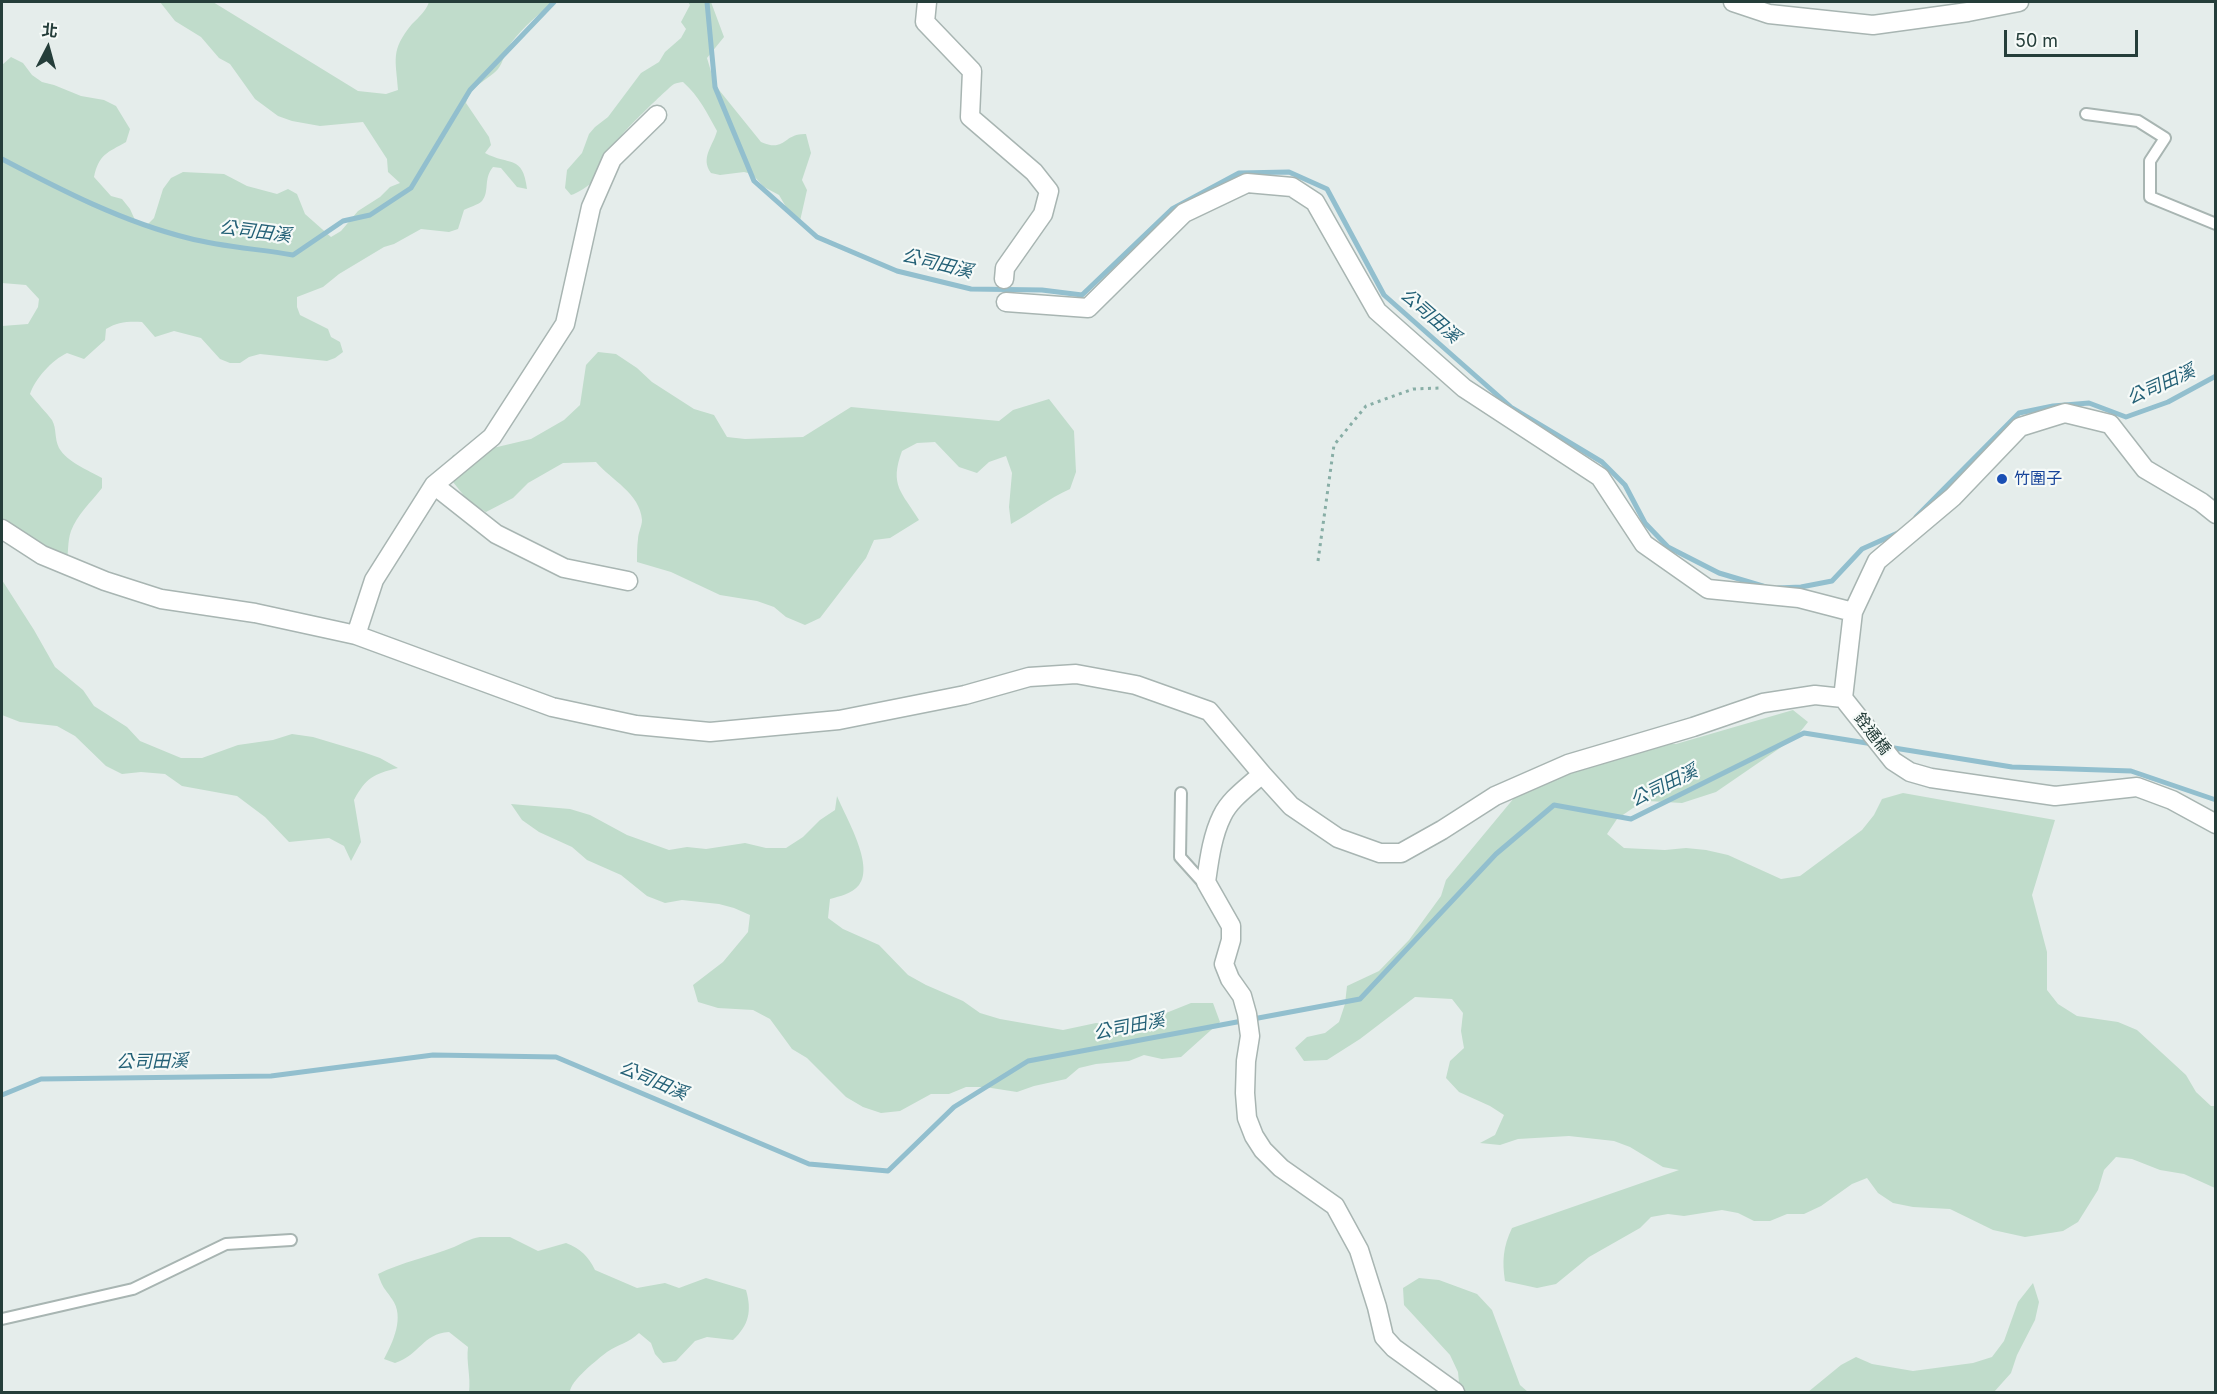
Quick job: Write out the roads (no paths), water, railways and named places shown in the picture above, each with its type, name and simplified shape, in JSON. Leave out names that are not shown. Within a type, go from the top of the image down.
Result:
[{"type":"street","points":[[927,2],[925,22],[972,71],[970,117],[1034,172],[1048,191],[1043,214],[1005,268],[1004,279]]},
{"type":"street","points":[[1733,2],[1769,14],[1873,24],[1968,12],[2019,2]]},
{"type":"street","points":[[356,634],[374,580],[434,485],[492,437],[565,324],[591,207],[612,159],[657,116]]},
{"type":"street","points":[[1006,302],[1088,308],[1184,213],[1247,183],[1292,187],[1315,202],[1377,311],[1464,388],[1600,477],[1644,544],[1708,589],[1799,598],[1853,612]]},
{"type":"street","points":[[2,529],[42,555],[105,581],[161,599],[255,613],[356,634],[552,707],[636,725],[710,732],[839,720],[965,695],[1029,677],[1076,674],[1136,685],[1209,711],[1291,806],[1338,838],[1380,853],[1401,853],[1495,796],[1568,764],[1693,727],[1763,703],[1815,695],[1847,702],[1853,612],[1877,561],[1953,497],[2020,427],[2066,413],[2110,424],[2145,469],[2201,502],[2216,514]]},
{"type":"street","points":[[434,485],[496,534],[564,568],[628,581]]},
{"type":"street","name":"銓通橋","points":[[1847,702],[1893,761],[1910,772],[1931,778],[2055,796],[2138,787],[2172,800],[2216,824]]},
{"type":"street","points":[[1262,774],[1235,799],[1222,816],[1206,882],[1231,926],[1231,940],[1224,964],[1230,979],[1242,996],[1247,1014],[1250,1036],[1246,1061],[1247,1118],[1263,1150],[1281,1168],[1335,1206],[1359,1251],[1377,1306],[1384,1337],[1394,1348],[1455,1392]]},
{"type":"lane","points":[[2086,114],[2138,122],[2165,138],[2150,161],[2150,196],[2216,224]]},
{"type":"lane","points":[[1004,279],[1006,302]]},
{"type":"lane","points":[[1181,793],[1180,857],[1212,893]]},
{"type":"lane","points":[[2,1318],[133,1289],[226,1244],[291,1240]]},
{"type":"waterway","name":"公司田溪","points":[[2,159],[93,204],[164,231],[214,244],[293,255],[343,221],[370,215],[411,188],[470,90],[554,2]]},
{"type":"waterway","name":"公司田溪","points":[[707,2],[715,87],[754,181],[817,237],[897,271],[971,289],[1042,290],[1082,295],[1172,209],[1239,173],[1289,172],[1327,189],[1384,295],[1512,408],[1602,462],[1625,485],[1645,523],[1668,547],[1719,573],[1766,587]]},
{"type":"waterway","name":"公司田溪","points":[[1916,517],[2019,413],[2053,406],[2089,403],[2126,417],[2168,402],[2216,376]]},
{"type":"waterway","name":"公司田溪","points":[[1778,588],[1801,587],[1832,581],[1862,549],[1900,532]]},
{"type":"waterway","name":"公司田溪","points":[[2,1095],[41,1079],[271,1076],[433,1055],[556,1057],[809,1164],[888,1171],[954,1107],[1028,1061],[1360,999],[1496,854],[1554,805],[1631,819],[1804,733],[1873,744]]},
{"type":"waterway","name":"公司田溪","points":[[1888,747],[2012,767],[2131,771],[2216,800]]},
{"type":"place","name":"竹圍子","points":[[2002,479]]}]
